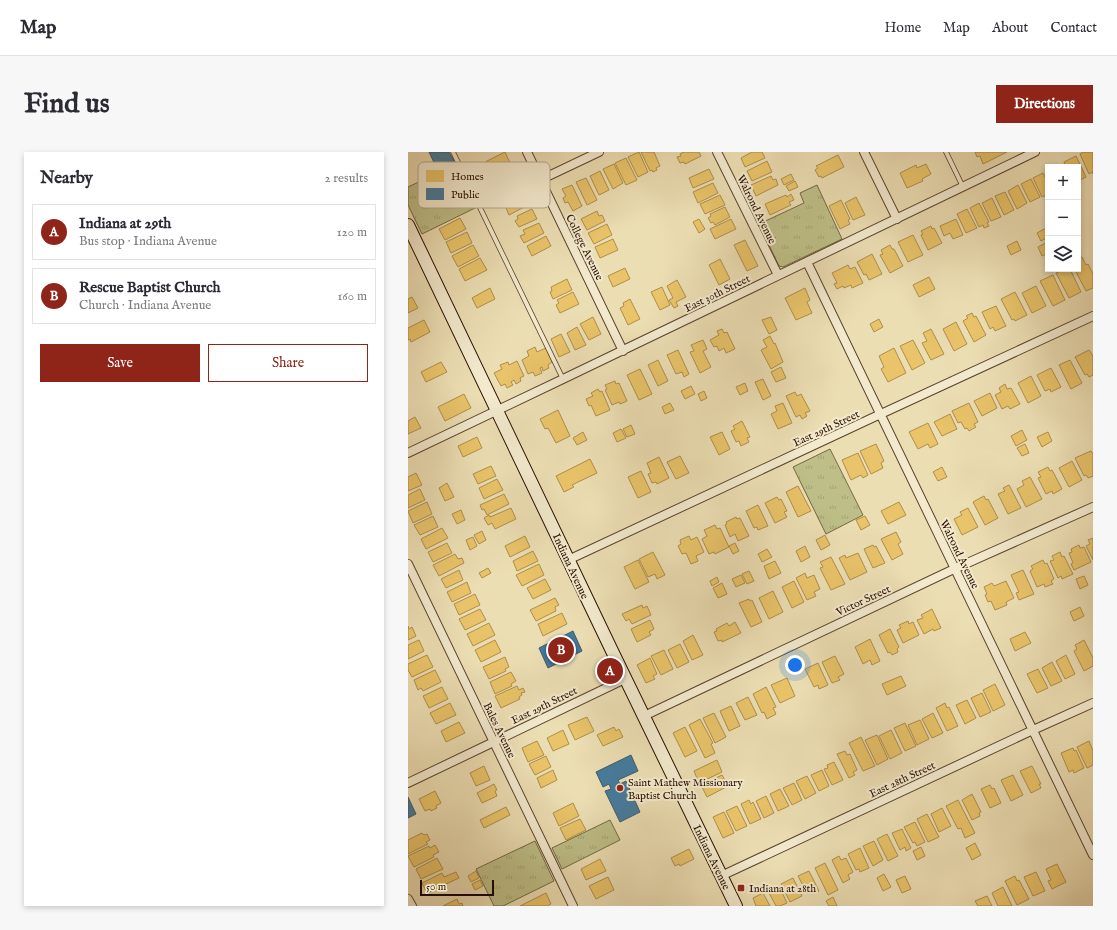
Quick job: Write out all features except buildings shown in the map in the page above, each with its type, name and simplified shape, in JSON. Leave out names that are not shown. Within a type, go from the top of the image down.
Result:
[{"type":"street","name":"College Avenue","points":[[527,152],[532,162]]},
{"type":"street","points":[[550,175],[599,152]]},
{"type":"street","name":"Walrond Avenue","points":[[717,152],[778,276]]},
{"type":"street","points":[[864,152],[897,219]]},
{"type":"street","name":"East 30th Street","points":[[408,453],[897,219],[1030,153]]},
{"type":"street","name":"College Avenue","points":[[550,201],[623,351]]},
{"type":"street","name":"Indiana Avenue","points":[[408,225],[625,679],[736,906]]},
{"type":"street","name":"Walrond Avenue","points":[[807,262],[1093,855]]},
{"type":"street","name":"East 29th Street","points":[[568,560],[1093,316]]},
{"type":"street","name":"Victor Street","points":[[644,716],[954,569],[1093,507]]},
{"type":"street","name":"Bales Avenue","points":[[408,564],[573,906]]},
{"type":"street","name":"East 29th Street","points":[[408,783],[625,679]]},
{"type":"street","name":"East 28th Street","points":[[721,876],[1093,703]]},
{"type":"street","points":[[408,899],[412,906]]},
{"type":"lane","points":[[453,152],[458,162]]},
{"type":"lane","points":[[946,152],[963,187]]},
{"type":"lane","points":[[480,208],[564,379]]},
{"type":"green space","points":[[418,182],[418,208],[475,208],[422,234],[408,205],[408,187]]},
{"type":"green space","points":[[817,185],[842,239],[783,267],[779,266],[759,224],[804,203],[800,193]]},
{"type":"green space","points":[[830,449],[863,515],[826,534],[793,467]]},
{"type":"green space","points":[[610,820],[620,840],[562,869],[552,848]]},
{"type":"green space","points":[[535,841],[554,881],[503,906],[494,906],[476,869]]},
{"type":"place","name":"Rescue Baptist Church","points":[[561,650]]},
{"type":"place","name":"Indiana at 29th","points":[[610,671]]},
{"type":"place","name":"Saint Mathew Missionary Baptist Church","points":[[620,788]]},
{"type":"place","name":"Indiana at 28th","points":[[741,888]]}]
